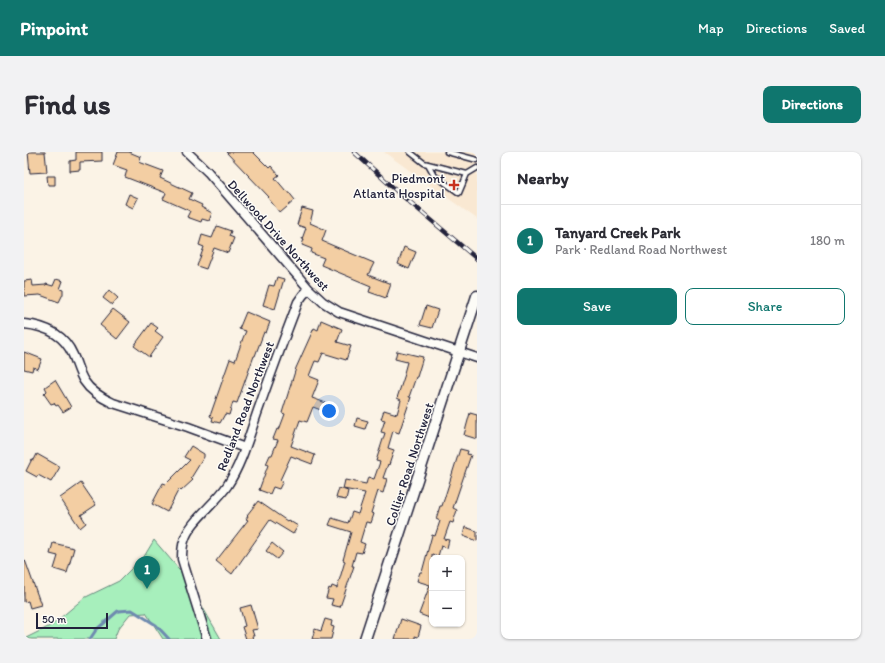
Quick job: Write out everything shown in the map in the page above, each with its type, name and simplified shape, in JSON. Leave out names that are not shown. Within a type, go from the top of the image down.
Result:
[{"type":"street","name":"Dellwood Drive Northwest","points":[[187,152],[208,172],[309,288],[323,302],[339,312],[477,358]]},
{"type":"street","name":"Redland Road Northwest","points":[[207,639],[182,559],[184,540],[191,527],[227,486],[237,468],[276,357],[298,302],[309,288]]},
{"type":"street","name":"Collier Road Northwest","points":[[365,639],[477,296]]},
{"type":"street","points":[[24,324],[40,326],[54,332],[65,342],[73,354],[84,381],[92,391],[102,398],[113,404],[188,427],[245,448]]},
{"type":"lane","points":[[410,152],[424,163],[467,174]]},
{"type":"lane","points":[[447,152],[477,160]]},
{"type":"lane","points":[[428,164],[434,175],[459,193],[467,174],[477,168]]},
{"type":"shaded area","name":"Piedmont Atlanta Hospital","points":[[384,152],[477,152],[477,219]]},
{"type":"green space","points":[[154,540],[184,575],[221,639],[163,639],[146,613],[130,614],[118,629],[114,639],[24,639],[52,625],[84,598],[119,581],[145,555]]},
{"type":"building","points":[[28,152],[45,152],[47,172],[30,173]]},
{"type":"building","points":[[76,152],[102,152],[102,161],[80,162],[80,170],[70,171],[70,161],[76,160]]},
{"type":"building","points":[[118,152],[129,152],[141,157],[139,162],[163,171],[160,178],[192,193],[189,199],[202,205],[201,207],[212,213],[209,221],[202,219],[201,222],[187,217],[190,211],[163,199],[166,193],[125,177],[127,170],[113,165]]},
{"type":"building","points":[[226,152],[253,152],[269,168],[271,166],[279,175],[275,178],[295,200],[280,213],[268,198],[269,197]]},
{"type":"building","points":[[47,176],[55,176],[55,185],[48,185]]},
{"type":"building","points":[[129,194],[138,198],[133,208],[125,204]]},
{"type":"building","points":[[302,208],[313,211],[310,223],[326,230],[322,241],[374,263],[368,275],[391,284],[386,298],[369,292],[371,286],[321,265],[324,258],[311,253],[312,249],[302,245],[304,239],[302,239],[306,228],[297,225]]},
{"type":"building","points":[[217,226],[231,231],[229,236],[234,238],[228,253],[214,248],[206,269],[197,266],[204,247],[199,245],[202,235],[212,238]]},
{"type":"building","points":[[404,247],[416,252],[409,269],[398,264]]},
{"type":"building","points":[[277,277],[284,279],[275,309],[263,305],[269,285],[274,286]]},
{"type":"building","points":[[56,279],[63,281],[60,289],[63,290],[63,294],[59,302],[40,295],[24,296],[24,281],[32,280],[33,286],[46,284],[53,286]]},
{"type":"building","points":[[109,290],[118,298],[112,305],[103,298]]},
{"type":"building","points":[[426,306],[438,310],[432,328],[420,325]]},
{"type":"building","points":[[113,309],[130,322],[117,339],[100,325]]},
{"type":"building","points":[[246,312],[270,322],[254,356],[237,403],[233,402],[229,415],[225,414],[220,423],[212,421],[213,418],[210,416],[230,359],[235,361],[246,331],[239,329]]},
{"type":"building","points":[[321,320],[342,329],[337,342],[351,346],[346,360],[323,353],[319,362],[315,361],[309,376],[319,380],[312,398],[329,404],[326,412],[313,407],[307,422],[300,420],[291,446],[315,455],[312,464],[291,456],[280,480],[283,481],[279,489],[273,487],[270,494],[259,490],[268,465],[266,464],[270,455],[272,455],[278,440],[273,439],[277,429],[279,430],[285,414],[282,413],[296,368],[314,328],[318,330]]},
{"type":"building","points":[[151,323],[158,328],[155,331],[163,337],[149,357],[134,346]]},
{"type":"building","points":[[397,351],[423,357],[409,397],[411,397],[399,433],[393,431],[388,448],[394,450],[383,478],[387,479],[383,493],[378,491],[371,513],[374,514],[371,523],[366,522],[360,542],[365,544],[362,553],[356,552],[352,566],[354,566],[340,607],[331,605],[333,599],[326,598],[329,588],[331,589],[332,586],[337,588],[345,561],[343,560],[351,532],[329,525],[332,518],[348,523],[352,512],[358,514],[365,493],[343,489],[345,480],[366,484],[368,477],[374,479],[380,462],[376,461],[385,433],[381,432],[385,420],[381,419],[384,410],[397,414],[401,400],[397,398],[405,374],[407,362],[395,359]]},
{"type":"building","points":[[24,352],[42,359],[38,369],[33,367],[32,371],[24,369]]},
{"type":"building","points":[[55,380],[71,407],[63,412],[58,405],[56,406],[54,403],[51,404],[44,394],[47,391],[45,387]]},
{"type":"building","points":[[470,413],[477,415],[477,439],[464,435]]},
{"type":"building","points":[[357,418],[368,421],[365,429],[355,426]]},
{"type":"building","points":[[191,446],[204,454],[204,457],[191,478],[193,480],[181,491],[179,489],[167,512],[152,504],[163,483],[166,484],[190,460],[184,457]]},
{"type":"building","points":[[460,449],[468,451],[467,454],[471,455],[453,508],[457,510],[453,523],[450,522],[444,539],[449,540],[447,548],[441,546],[438,555],[429,555],[429,585],[417,581],[420,572],[422,572],[432,535],[435,536],[440,521],[436,519],[440,506],[442,506]]},
{"type":"building","points":[[37,454],[60,467],[51,482],[26,471],[32,459],[34,460]]},
{"type":"building","points":[[81,483],[96,505],[81,515],[86,523],[80,528],[60,498]]},
{"type":"building","points":[[339,488],[348,491],[346,500],[336,498]]},
{"type":"building","points":[[258,501],[287,521],[288,520],[298,526],[293,534],[270,520],[232,574],[216,561],[248,520],[246,519],[248,516],[247,515]]},
{"type":"building","points":[[465,527],[477,531],[477,541],[463,536]]},
{"type":"building","points":[[53,543],[74,548],[67,573],[54,569],[58,556],[50,554]]},
{"type":"building","points":[[272,543],[283,552],[277,559],[266,551]]},
{"type":"building","points":[[24,560],[41,605],[30,608],[28,601],[24,602]]},
{"type":"building","points":[[429,588],[429,618],[419,614]]},
{"type":"building","points":[[251,605],[258,629],[252,630],[254,636],[252,636],[253,639],[246,639],[242,627],[245,626],[240,608]]},
{"type":"building","points":[[325,619],[332,621],[331,626],[334,627],[331,639],[312,639],[315,629],[321,631]]},
{"type":"building","points":[[401,619],[421,626],[418,637],[415,636],[415,639],[395,639]]},
{"type":"waterway","points":[[90,639],[96,630],[118,611],[132,610],[156,625],[169,639]]},
{"type":"railway","points":[[354,152],[398,192],[477,259]]},
{"type":"place","name":"Piedmont Atlanta Hospital","points":[[454,185]]},
{"type":"place","name":"Tanyard Creek Park","points":[[147,589]]}]
